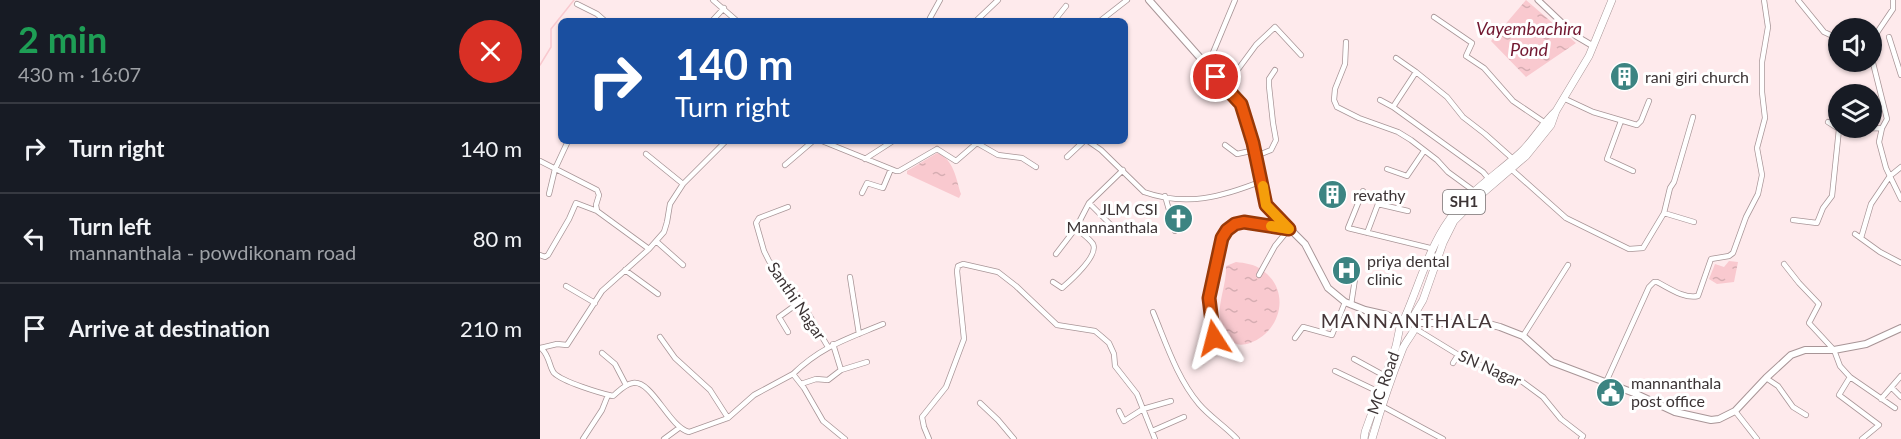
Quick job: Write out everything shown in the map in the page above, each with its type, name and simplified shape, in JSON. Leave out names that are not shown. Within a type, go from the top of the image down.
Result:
[{"type":"main road","points":[[1149,0],[1241,104],[1256,153],[1266,205],[1305,244],[1328,288],[1348,304],[1409,324],[1485,323],[1500,327],[1523,336],[1552,362],[1634,393],[1675,412],[1702,419],[1719,419],[1734,411],[1791,355],[1805,350],[1834,350],[1866,344],[1900,330]]},
{"type":"main road","name":"MC Road","points":[[1364,439],[1385,376],[1423,300],[1443,243],[1454,221],[1536,146],[1551,125],[1556,111],[1593,46],[1612,0]]},
{"type":"main road","name":"MC Road","points":[[1372,439],[1434,249],[1448,221],[1474,191],[1533,139],[1544,122],[1556,111]]},
{"type":"street","points":[[713,0],[733,18]]},
{"type":"street","points":[[930,18],[940,0]]},
{"type":"street","points":[[979,18],[998,0]]},
{"type":"street","points":[[1104,18],[1126,0]]},
{"type":"street","points":[[1207,67],[1235,0]]},
{"type":"street","points":[[1538,0],[1576,36],[1593,46]]},
{"type":"street","points":[[1606,382],[1648,287],[1657,282],[1683,295],[1698,296],[1711,259],[1729,256],[1733,253],[1746,217],[1758,194],[1762,175],[1757,148],[1765,118],[1762,62],[1768,27],[1764,0]]},
{"type":"street","points":[[1798,0],[1828,34]]},
{"type":"street","points":[[1882,25],[1893,9],[1893,0]]},
{"type":"street","points":[[577,4],[602,18]]},
{"type":"street","points":[[1055,18],[1066,6]]},
{"type":"street","points":[[715,18],[724,8]]},
{"type":"street","points":[[1434,17],[1472,44],[1466,56],[1484,68],[1514,101],[1544,122]]},
{"type":"street","points":[[1225,87],[1256,45],[1275,27],[1300,56]]},
{"type":"street","points":[[1889,37],[1901,75]]},
{"type":"street","points":[[1347,42],[1345,64],[1335,89],[1334,100],[1337,107],[1359,118],[1398,132],[1474,191]]},
{"type":"street","points":[[1396,58],[1448,97],[1463,117],[1513,159]]},
{"type":"street","points":[[1225,146],[1237,154],[1271,150],[1276,140],[1269,79],[1275,70]]},
{"type":"street","points":[[1393,107],[1416,72]]},
{"type":"street","points":[[1563,98],[1583,109],[1637,125],[1641,122],[1649,101]]},
{"type":"street","points":[[1882,99],[1887,119],[1882,128]]},
{"type":"street","points":[[1380,100],[1483,172],[1489,179]]},
{"type":"street","points":[[1511,169],[1566,219],[1629,249],[1643,248],[1664,213],[1692,117]]},
{"type":"street","points":[[1621,121],[1607,159],[1633,171]]},
{"type":"street","points":[[1793,220],[1817,223],[1823,208],[1833,196],[1838,138]]},
{"type":"street","points":[[1880,138],[1879,142],[1890,176],[1901,199]]},
{"type":"street","points":[[549,194],[555,169],[567,144]]},
{"type":"street","points":[[540,348],[557,344],[567,345],[602,291],[649,249],[664,232],[668,222],[670,204],[683,184],[723,144]]},
{"type":"street","points":[[785,165],[810,144]]},
{"type":"street","points":[[829,144],[891,170],[899,171],[937,148],[938,144]]},
{"type":"street","points":[[865,159],[888,144]]},
{"type":"street","points":[[937,148],[956,161],[976,144]]},
{"type":"street","points":[[981,144],[998,155],[1022,158],[1036,167]]},
{"type":"street","points":[[1067,157],[1082,144]]},
{"type":"street","points":[[1091,144],[1101,150],[1144,192],[1153,195],[1189,201],[1225,195],[1262,181]]},
{"type":"street","points":[[1387,169],[1407,176],[1424,151]]},
{"type":"street","points":[[646,154],[683,184]]},
{"type":"street","points":[[540,161],[597,190],[599,195],[597,211]]},
{"type":"street","points":[[1861,238],[1872,204],[1890,176],[1901,167]]},
{"type":"street","points":[[862,193],[867,183],[883,188],[891,170]]},
{"type":"street","points":[[1056,254],[1076,228],[1089,203],[1123,170]]},
{"type":"street","points":[[1363,191],[1348,228],[1434,249]]},
{"type":"street","points":[[1165,196],[1175,231]]},
{"type":"street","points":[[540,255],[545,257],[548,255],[576,203],[597,211],[649,249]]},
{"type":"street","points":[[1089,203],[1115,229]]},
{"type":"street","points":[[1367,233],[1378,204],[1408,211]]},
{"type":"street","name":"Santhi Nagar","points":[[788,207],[759,218],[756,223],[764,251],[831,345],[841,370]]},
{"type":"street","points":[[1664,213],[1694,222]]},
{"type":"street","points":[[1214,338],[1209,298],[1222,238],[1227,230],[1235,224],[1244,222],[1289,229]]},
{"type":"street","points":[[1053,282],[1062,288],[1073,279],[1093,255],[1092,244],[1076,228]]},
{"type":"street","points":[[1259,275],[1275,246],[1289,229]]},
{"type":"street","points":[[1855,234],[1880,252],[1901,263]]},
{"type":"street","points":[[656,241],[683,265]]},
{"type":"street","points":[[929,439],[922,417],[946,387],[964,339],[957,271],[958,266],[963,264],[998,272],[1057,325],[1095,331],[1109,343],[1114,354],[1115,366],[1137,394],[1155,439]]},
{"type":"street","points":[[1785,264],[1798,284],[1819,304],[1809,322],[1834,350],[1840,366],[1850,377],[1894,408]]},
{"type":"street","points":[[1523,336],[1568,265]]},
{"type":"street","points":[[625,270],[658,294]]},
{"type":"street","points":[[850,277],[859,334]]},
{"type":"street","points":[[1295,338],[1303,327],[1332,335],[1348,304],[1355,279]]},
{"type":"street","points":[[566,286],[595,303]]},
{"type":"street","points":[[789,332],[779,317],[801,301]]},
{"type":"street","points":[[1153,312],[1193,397],[1237,439]]},
{"type":"street","points":[[540,348],[546,353],[555,374],[570,382],[615,395],[627,385],[634,382],[640,384],[652,394],[679,428],[692,432],[728,418],[754,395],[793,374],[809,359],[831,345],[883,324]]},
{"type":"street","name":"SN Nagar","points":[[1409,324],[1465,359],[1520,380],[1543,397],[1561,419],[1582,437],[1589,439]]},
{"type":"street","points":[[660,338],[675,358],[710,390],[728,418]]},
{"type":"street","points":[[602,354],[615,364],[627,385]]},
{"type":"street","points":[[1453,363],[1458,355]]},
{"type":"street","points":[[1354,359],[1385,376]]},
{"type":"street","points":[[801,384],[816,379],[828,380],[841,370],[867,362]]},
{"type":"street","points":[[1335,371],[1379,392]]},
{"type":"street","points":[[793,374],[824,421],[845,439]]},
{"type":"street","points":[[1881,399],[1901,376]]},
{"type":"street","points":[[1850,377],[1839,395],[1879,425],[1862,439]]},
{"type":"street","points":[[1766,378],[1778,386],[1793,407],[1806,416]]},
{"type":"street","points":[[1892,388],[1901,397]]},
{"type":"street","points":[[583,439],[602,410],[608,394]]},
{"type":"street","points":[[1119,411],[1124,421],[1143,409],[1171,401]]},
{"type":"street","points":[[980,403],[1014,439]]},
{"type":"street","points":[[1382,406],[1443,439]]},
{"type":"street","points":[[1734,411],[1756,439]]},
{"type":"street","points":[[1152,431],[1184,417]]},
{"type":"street","points":[[664,439],[679,428]]},
{"type":"water","name":"Vayembachira Pond","points":[[1526,0],[1576,43],[1526,77],[1491,41]]},
{"type":"water","points":[[937,153],[947,160],[954,170],[961,194],[959,198],[907,174],[907,171]]},
{"type":"water","points":[[1729,261],[1738,262],[1734,282],[1717,284],[1709,279],[1715,264],[1724,267]]},
{"type":"water","points":[[1236,262],[1253,265],[1262,270],[1277,288],[1279,299],[1276,320],[1269,329],[1261,337],[1243,345],[1226,337],[1222,331],[1219,313],[1226,266]]},
{"type":"waterway","points":[[560,18],[574,0]]},
{"type":"waterway","points":[[540,65],[551,47],[551,29],[558,20]]},
{"type":"slow traffic","points":[[1263,186],[1266,205],[1289,229],[1271,226]]},
{"type":"place","name":"rani giri church","points":[[1624,77]]},
{"type":"place","name":"revathy","points":[[1332,195]]},
{"type":"place","name":"JLM CSI Mannanthala","points":[[1179,218]]},
{"type":"place","name":"priya dental clinic","points":[[1346,270]]},
{"type":"place","name":"mannanthala post office","points":[[1610,392]]},
{"type":"district","name":"MANNANTHALA","points":[[1407,321]]},
{"type":"route","points":[[1214,338],[1209,298],[1222,238],[1227,230],[1235,224],[1244,222],[1289,229],[1266,205],[1253,143],[1241,104],[1216,77]]}]
